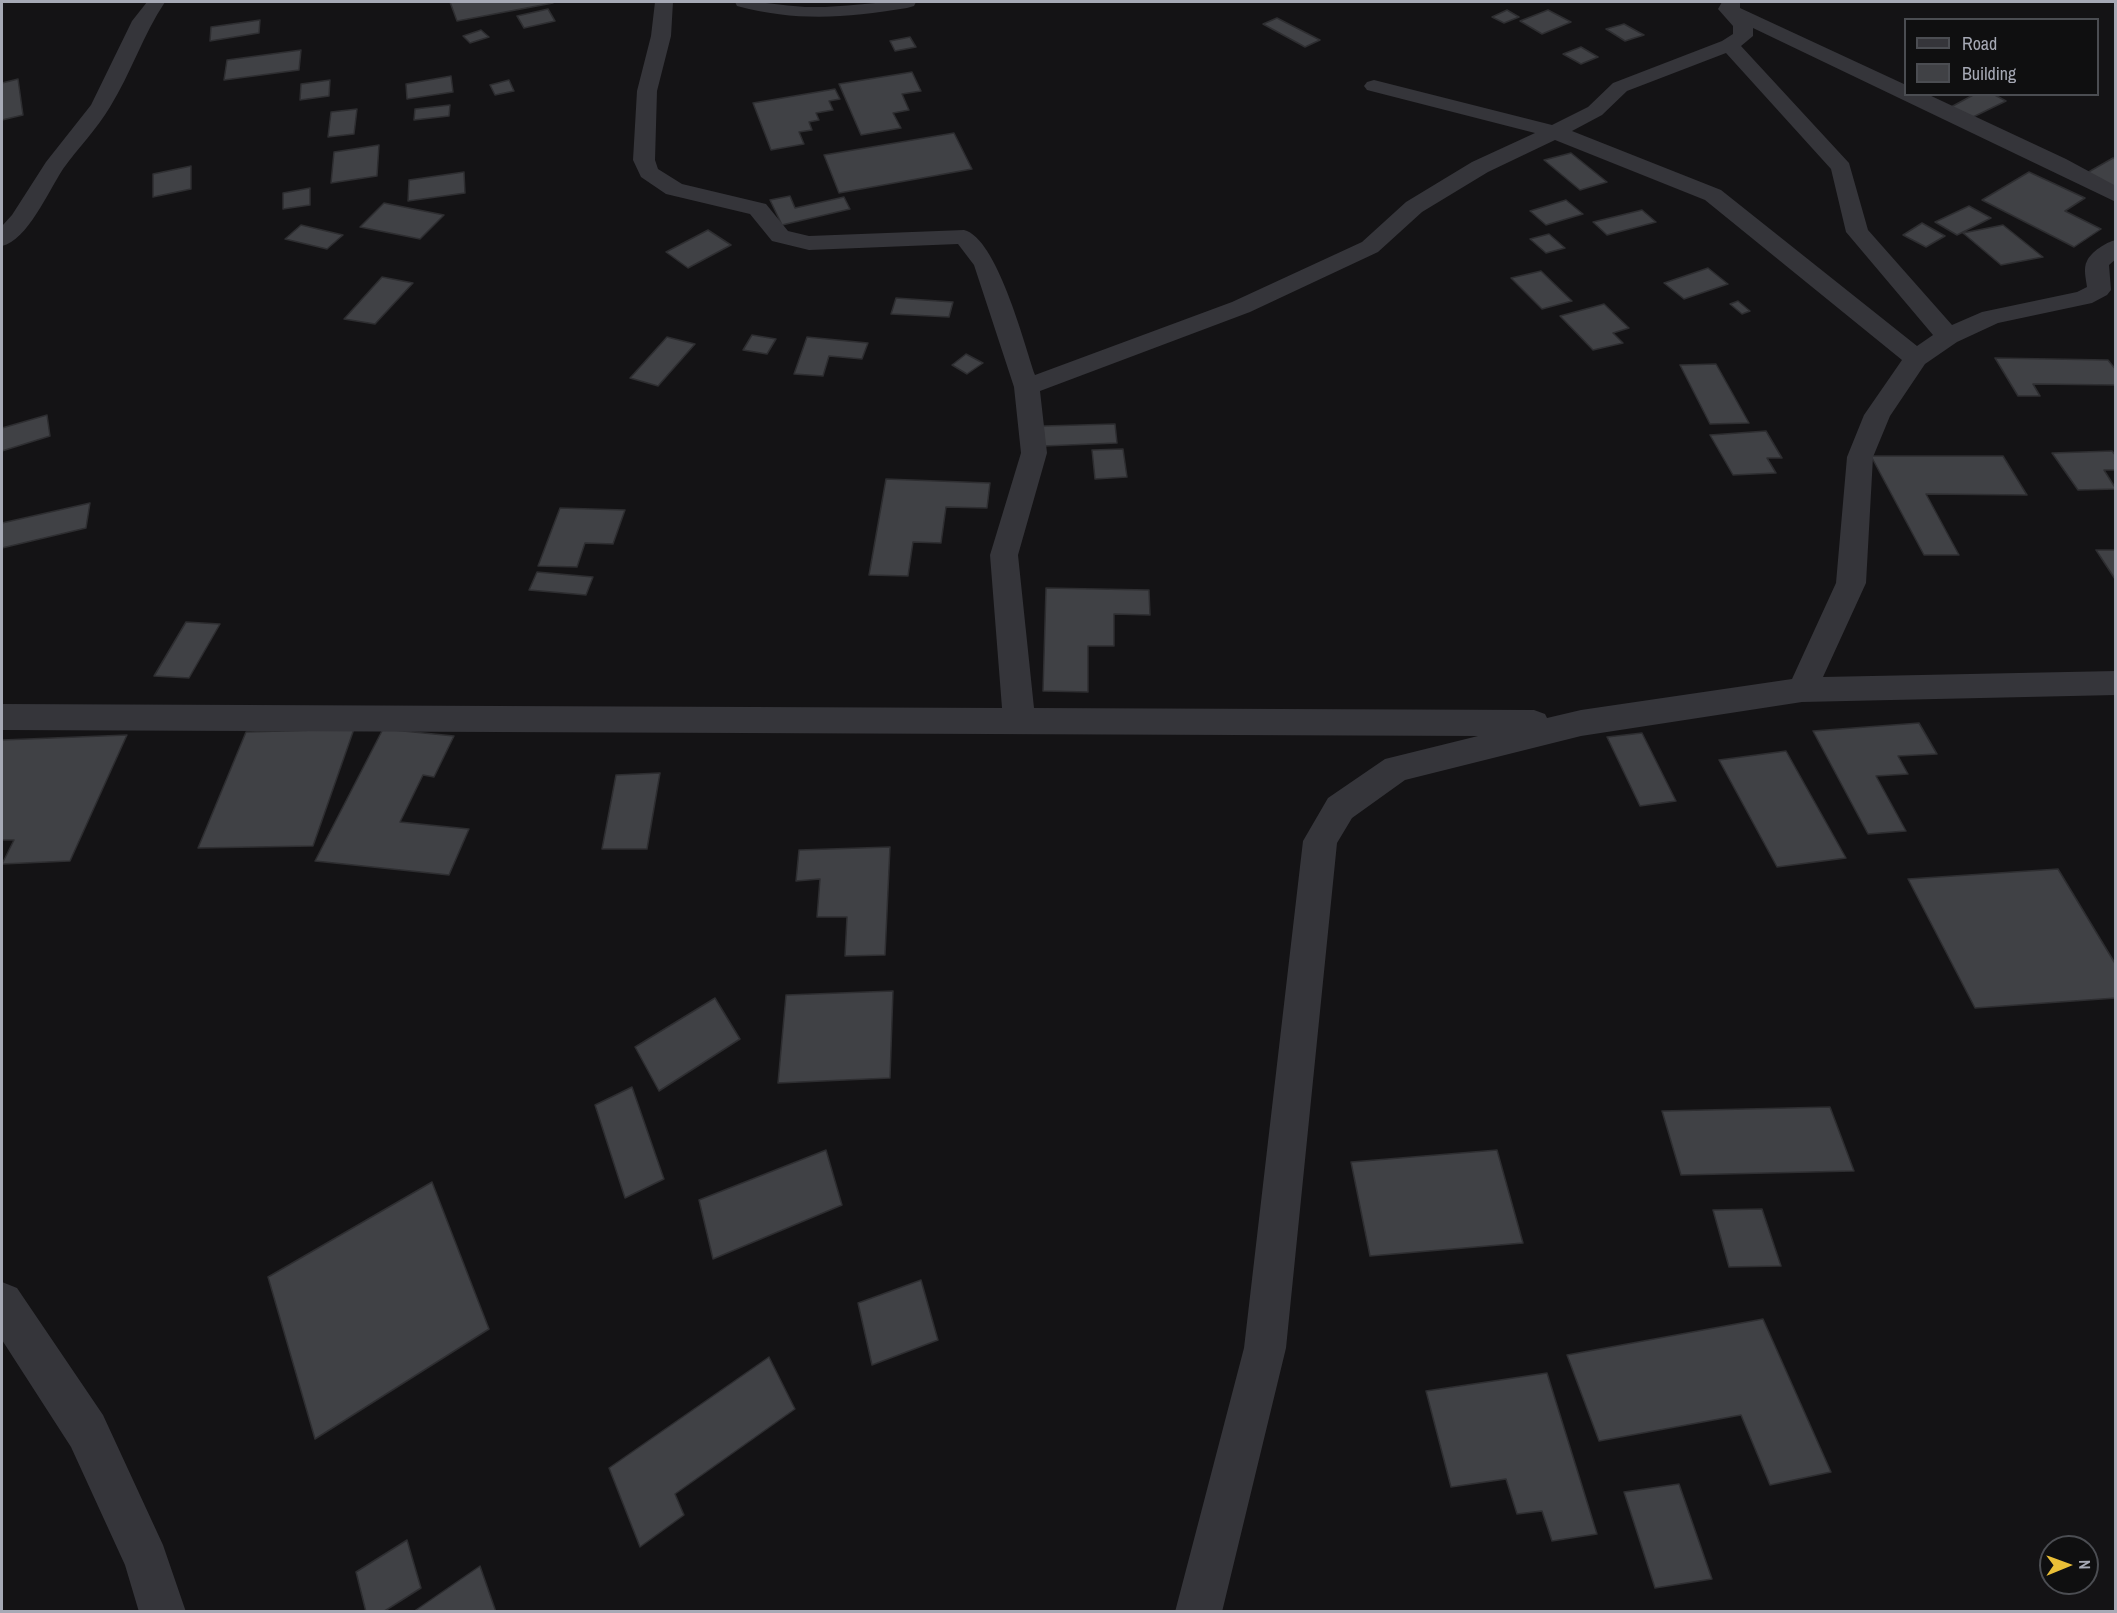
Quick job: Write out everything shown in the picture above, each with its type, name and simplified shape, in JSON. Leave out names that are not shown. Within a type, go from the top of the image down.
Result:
[{"type":"street","points":[[2,239],[21,219],[54,167],[100,106],[142,21],[156,2]]},
{"type":"street","points":[[664,2],[662,36],[647,92],[644,160],[649,172],[675,189],[758,209],[780,236],[809,243],[964,237],[985,264],[1027,387],[1034,453],[1004,555],[1019,720]]},
{"type":"street","points":[[744,2],[784,12],[804,13],[837,12],[907,2]]},
{"type":"street","points":[[1027,387],[1241,307],[1370,247],[1414,207],[1480,167],[1595,111],[1620,87],[1729,45],[1743,36],[1743,25],[1725,5]]},
{"type":"street","points":[[1725,5],[1904,93]]},
{"type":"street","points":[[1729,45],[1841,168],[1857,232],[1948,336]]},
{"type":"street","points":[[1374,86],[1555,132],[1713,195],[1916,358]]},
{"type":"street","points":[[1911,96],[2058,164],[2115,195]]},
{"type":"street","points":[[1802,690],[1851,583],[1860,457],[1876,415],[1916,358],[1948,336],[1991,316],[2084,298],[2099,290],[2097,263],[2115,248]]},
{"type":"street","points":[[1198,1611],[1265,1348],[1320,841],[1340,808],[1396,769],[1581,723],[1802,690],[2115,683]]},
{"type":"street","points":[[2,717],[1581,723]]},
{"type":"street","points":[[2,1303],[87,1431],[147,1561],[163,1611]]},
{"type":"building","points":[[450,2],[553,2],[553,3],[457,21]]},
{"type":"building","points":[[548,9],[555,21],[524,28],[517,16]]},
{"type":"building","points":[[1507,10],[1519,17],[1504,23],[1492,17]]},
{"type":"building","points":[[1548,10],[1571,22],[1542,34],[1520,21]]},
{"type":"building","points":[[1277,18],[1320,40],[1305,47],[1263,24]]},
{"type":"building","points":[[260,20],[259,33],[210,41],[211,27]]},
{"type":"building","points":[[1624,24],[1644,35],[1625,41],[1606,29]]},
{"type":"building","points":[[481,30],[489,37],[470,43],[463,36]]},
{"type":"building","points":[[910,37],[916,47],[895,51],[890,41]]},
{"type":"building","points":[[1581,47],[1598,57],[1581,64],[1563,54]]},
{"type":"building","points":[[301,50],[299,70],[224,80],[227,60]]},
{"type":"building","points":[[912,72],[921,91],[902,94],[909,110],[893,113],[901,128],[861,135],[839,84]]},
{"type":"building","points":[[451,76],[453,92],[407,99],[406,84]]},
{"type":"building","points":[[18,79],[23,115],[2,120],[2,83]]},
{"type":"building","points":[[330,80],[329,96],[300,100],[301,84]]},
{"type":"building","points":[[509,80],[514,91],[495,95],[490,85]]},
{"type":"building","points":[[835,89],[840,99],[829,101],[833,110],[816,113],[819,120],[809,122],[812,130],[799,132],[804,144],[771,150],[753,103]]},
{"type":"building","points":[[1971,96],[1997,96],[2006,101],[1973,117],[1951,107]]},
{"type":"building","points":[[450,105],[449,116],[414,120],[415,109]]},
{"type":"building","points":[[357,109],[354,134],[328,137],[331,112]]},
{"type":"building","points":[[954,133],[972,169],[839,193],[824,155]]},
{"type":"building","points":[[379,145],[377,176],[331,183],[334,152]]},
{"type":"building","points":[[1571,153],[1607,182],[1580,190],[1544,160]]},
{"type":"building","points":[[2113,158],[2116,159],[2116,188],[2085,174]]},
{"type":"building","points":[[191,166],[191,189],[153,197],[153,174]]},
{"type":"building","points":[[464,172],[465,193],[408,201],[409,180]]},
{"type":"building","points":[[2029,172],[2085,198],[2065,211],[2101,229],[2074,247],[1982,200]]},
{"type":"building","points":[[310,188],[310,205],[283,209],[283,193]]},
{"type":"building","points":[[790,196],[795,208],[844,197],[850,209],[782,225],[770,200]]},
{"type":"building","points":[[1566,200],[1583,214],[1546,225],[1530,211]]},
{"type":"building","points":[[384,203],[444,215],[420,239],[360,227]]},
{"type":"building","points":[[1969,206],[1991,218],[1957,235],[1935,222]]},
{"type":"building","points":[[1642,210],[1656,222],[1607,235],[1593,222]]},
{"type":"building","points":[[1922,223],[1945,236],[1926,247],[1903,235]]},
{"type":"building","points":[[301,225],[343,235],[327,249],[285,239]]},
{"type":"building","points":[[2003,225],[2043,257],[2001,265],[1963,233]]},
{"type":"building","points":[[708,230],[731,245],[688,268],[666,252]]},
{"type":"building","points":[[1549,234],[1565,248],[1546,253],[1530,239]]},
{"type":"building","points":[[1708,268],[1728,284],[1684,299],[1664,283]]},
{"type":"building","points":[[1541,271],[1572,301],[1542,309],[1511,278]]},
{"type":"building","points":[[382,277],[413,283],[375,324],[344,319]]},
{"type":"building","points":[[896,298],[953,302],[949,317],[891,314]]},
{"type":"building","points":[[1738,301],[1750,311],[1742,314],[1730,304]]},
{"type":"building","points":[[1604,304],[1629,328],[1613,333],[1623,343],[1593,350],[1560,316]]},
{"type":"building","points":[[752,335],[776,339],[767,354],[743,350]]},
{"type":"building","points":[[667,337],[695,344],[658,386],[630,378]]},
{"type":"building","points":[[807,337],[868,343],[862,359],[829,356],[823,376],[794,374]]},
{"type":"building","points":[[966,354],[983,363],[967,374],[952,365]]},
{"type":"building","points":[[1995,358],[2108,360],[2116,370],[2116,385],[2033,384],[2040,396],[2018,396]]},
{"type":"building","points":[[1716,364],[1749,423],[1710,424],[1680,365]]},
{"type":"building","points":[[47,415],[50,436],[2,451],[2,428]]},
{"type":"building","points":[[1115,424],[1117,443],[1044,446],[1043,426]]},
{"type":"building","points":[[1766,431],[1782,458],[1767,458],[1776,473],[1733,475],[1710,435]]},
{"type":"building","points":[[1123,449],[1127,477],[1095,479],[1092,450]]},
{"type":"building","points":[[2112,451],[2116,456],[2116,470],[2104,470],[2116,489],[2078,490],[2052,453]]},
{"type":"building","points":[[1871,456],[2003,456],[2027,495],[1926,494],[1959,555],[1924,555]]},
{"type":"building","points":[[886,479],[990,483],[987,508],[946,507],[941,543],[913,542],[908,576],[869,575]]},
{"type":"building","points":[[90,503],[86,528],[2,548],[2,523]]},
{"type":"building","points":[[560,508],[625,510],[613,544],[585,543],[577,567],[538,566]]},
{"type":"building","points":[[2096,550],[2116,550],[2116,579],[2115,579]]},
{"type":"building","points":[[537,572],[593,577],[586,595],[529,590]]},
{"type":"building","points":[[1046,588],[1149,590],[1150,615],[1114,614],[1114,646],[1088,646],[1088,692],[1043,691]]},
{"type":"building","points":[[186,622],[220,624],[189,678],[154,676]]},
{"type":"building","points":[[1919,723],[1937,754],[1898,756],[1908,774],[1876,776],[1906,831],[1868,834],[1813,731]]},
{"type":"building","points":[[354,729],[313,846],[198,848],[246,732]]},
{"type":"building","points":[[383,729],[454,736],[434,777],[423,775],[400,822],[469,829],[449,875],[315,861]]},
{"type":"building","points":[[1642,733],[1676,801],[1640,806],[1607,737]]},
{"type":"building","points":[[127,735],[70,861],[2,864],[14,840],[2,840],[2,740]]},
{"type":"building","points":[[1786,751],[1846,858],[1777,867],[1719,760]]},
{"type":"building","points":[[660,773],[647,849],[602,849],[616,775]]},
{"type":"building","points":[[890,847],[885,955],[845,956],[847,917],[817,917],[820,879],[796,881],[799,850]]},
{"type":"building","points":[[2058,869],[2116,965],[2116,998],[1975,1008],[1908,879]]},
{"type":"building","points":[[893,991],[890,1078],[778,1083],[786,995]]},
{"type":"building","points":[[715,998],[740,1039],[659,1091],[635,1047]]},
{"type":"building","points":[[632,1087],[664,1179],[625,1198],[595,1105]]},
{"type":"building","points":[[1830,1107],[1854,1171],[1681,1175],[1662,1111]]},
{"type":"building","points":[[826,1150],[842,1205],[713,1259],[699,1200]]},
{"type":"building","points":[[1497,1150],[1523,1243],[1370,1256],[1351,1162]]},
{"type":"building","points":[[432,1182],[489,1329],[315,1439],[268,1277]]},
{"type":"building","points":[[1762,1209],[1781,1266],[1729,1267],[1713,1210]]},
{"type":"building","points":[[921,1280],[938,1340],[872,1365],[858,1303]]},
{"type":"building","points":[[1763,1319],[1831,1472],[1770,1485],[1741,1415],[1599,1441],[1567,1355]]},
{"type":"building","points":[[769,1357],[795,1409],[675,1494],[684,1515],[640,1547],[609,1468]]},
{"type":"building","points":[[1547,1373],[1597,1534],[1552,1541],[1542,1511],[1517,1514],[1506,1479],[1451,1487],[1426,1391]]},
{"type":"building","points":[[1679,1484],[1712,1579],[1655,1588],[1624,1492]]},
{"type":"building","points":[[407,1540],[421,1588],[383,1612],[366,1612],[356,1572]]},
{"type":"building","points":[[480,1566],[496,1612],[413,1612]]}]
